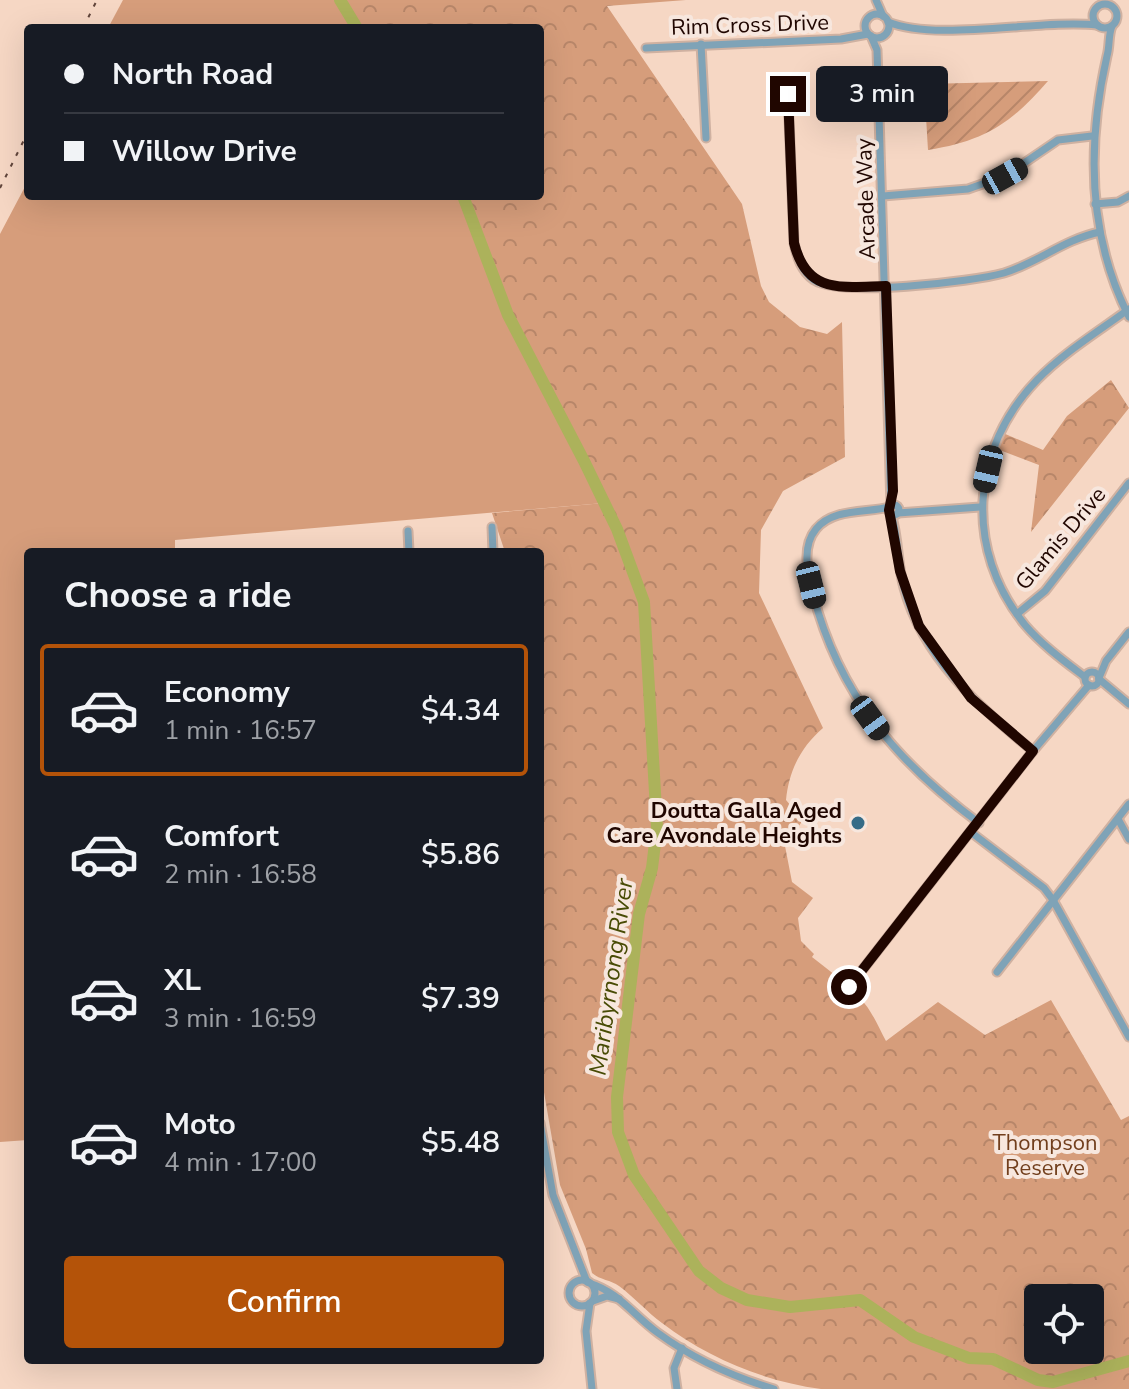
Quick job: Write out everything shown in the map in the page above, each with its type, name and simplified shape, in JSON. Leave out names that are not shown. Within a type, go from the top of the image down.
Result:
[{"type":"street","points":[[876,0],[886,19]]},
{"type":"street","points":[[876,0],[868,19],[886,19],[909,28]]},
{"type":"street","points":[[1071,24],[1115,0]]},
{"type":"street","points":[[1123,0],[1112,26],[1092,136],[1095,204],[1100,232],[1128,312],[1043,374],[1013,409],[991,458],[980,507],[994,572],[1017,614],[1035,637],[1072,667],[1129,704]]},
{"type":"street","points":[[1104,5],[1116,12]]},
{"type":"street","points":[[1094,11],[1109,45]]},
{"type":"street","name":"Arcade Way","points":[[868,19],[870,35],[877,50],[893,491],[904,589],[925,635],[971,698],[1033,751]]},
{"type":"street","name":"Rim Cross Drive","points":[[854,35],[868,19]]},
{"type":"street","name":"Arcade Way","points":[[877,50],[885,34],[886,19]]},
{"type":"street","points":[[885,34],[909,28],[1071,24],[1112,26]]},
{"type":"street","name":"Rim Cross Drive","points":[[646,48],[841,39],[854,35],[885,34]]},
{"type":"street","points":[[701,44],[706,138]]},
{"type":"street","points":[[788,94],[794,243],[801,264],[815,280],[829,285],[886,286],[958,282],[1006,273],[1081,236],[1100,232]]},
{"type":"street","points":[[883,196],[968,189],[1005,176],[1058,140],[1092,136]]},
{"type":"street","points":[[1095,204],[1118,202],[1129,196]]},
{"type":"street","name":"Glamis Drive","points":[[1017,614],[1045,591],[1129,483]]},
{"type":"street","points":[[979,823],[933,789],[885,739],[856,696],[822,626],[807,557],[811,537],[830,518],[873,511],[980,507]]},
{"type":"street","points":[[492,527],[493,548]]},
{"type":"street","points":[[408,531],[409,548]]},
{"type":"street","points":[[849,987],[1129,632]]},
{"type":"street","points":[[997,972],[1129,804]]},
{"type":"street","points":[[1118,819],[1129,839]]},
{"type":"street","points":[[972,833],[1044,888],[1129,1037]]},
{"type":"street","points":[[544,1145],[553,1195],[572,1240],[577,1264],[595,1291],[586,1331],[592,1389]]},
{"type":"street","points":[[577,1264],[570,1297],[586,1331]]},
{"type":"street","points":[[570,1288],[575,1282],[588,1282],[615,1293],[655,1331],[682,1348],[718,1368],[774,1389]]},
{"type":"street","points":[[575,1304],[607,1296],[621,1300]]},
{"type":"street","points":[[677,1389],[674,1368],[682,1348]]},
{"type":"green space","points":[[123,0],[340,0],[355,24],[110,24]]},
{"type":"green space","name":"Thompson Reserve","points":[[340,0],[686,0],[607,6],[742,204],[761,286],[769,302],[800,327],[827,334],[842,322],[845,457],[783,491],[761,530],[759,593],[823,728],[797,760],[786,800],[803,820],[785,846],[792,882],[813,898],[798,918],[801,941],[814,954],[812,957],[835,975],[838,971],[845,977],[837,988],[855,994],[861,1000],[886,1041],[938,1002],[985,1035],[1051,1000],[1121,1120],[1129,1116],[1129,1389],[821,1389],[799,1385],[757,1374],[698,1347],[662,1323],[619,1286],[592,1273],[586,1249],[560,1185],[544,1092],[544,548],[504,548],[492,513],[604,503],[545,381],[508,315],[465,200],[544,200],[544,24],[355,24]]},
{"type":"green space","points":[[1048,81],[1022,109],[995,128],[981,136],[928,150],[924,84]]},
{"type":"green space","points":[[24,189],[24,200],[465,200],[508,315],[545,381],[604,503],[175,540],[175,548],[24,548],[24,1140],[0,1142],[0,234]]},
{"type":"green space","points":[[1111,380],[1129,408],[1031,532],[1039,465],[997,449],[1003,433],[1043,450],[1067,416]]},
{"type":"waterway","name":"Maribyrnong River","points":[[340,0],[355,24]]},
{"type":"waterway","name":"Maribyrnong River","points":[[465,200],[508,315],[617,529],[644,602],[657,827],[652,868],[639,914],[617,1097],[618,1132],[634,1175],[699,1271],[721,1288],[747,1300],[790,1307],[860,1300],[914,1337],[969,1358],[993,1359],[1038,1380],[1053,1382],[1129,1361]]},
{"type":"railway","points":[[85,24],[97,0]]},
{"type":"railway","points":[[0,188],[24,140]]},
{"type":"place","name":"Doutta Galla Aged Care Avondale Heights","points":[[858,823]]},
{"type":"route","points":[[788,94],[794,243],[801,264],[815,280],[829,285],[886,286],[893,491],[889,510],[904,589],[911,609],[955,680],[971,698],[1033,751],[849,987]]}]
